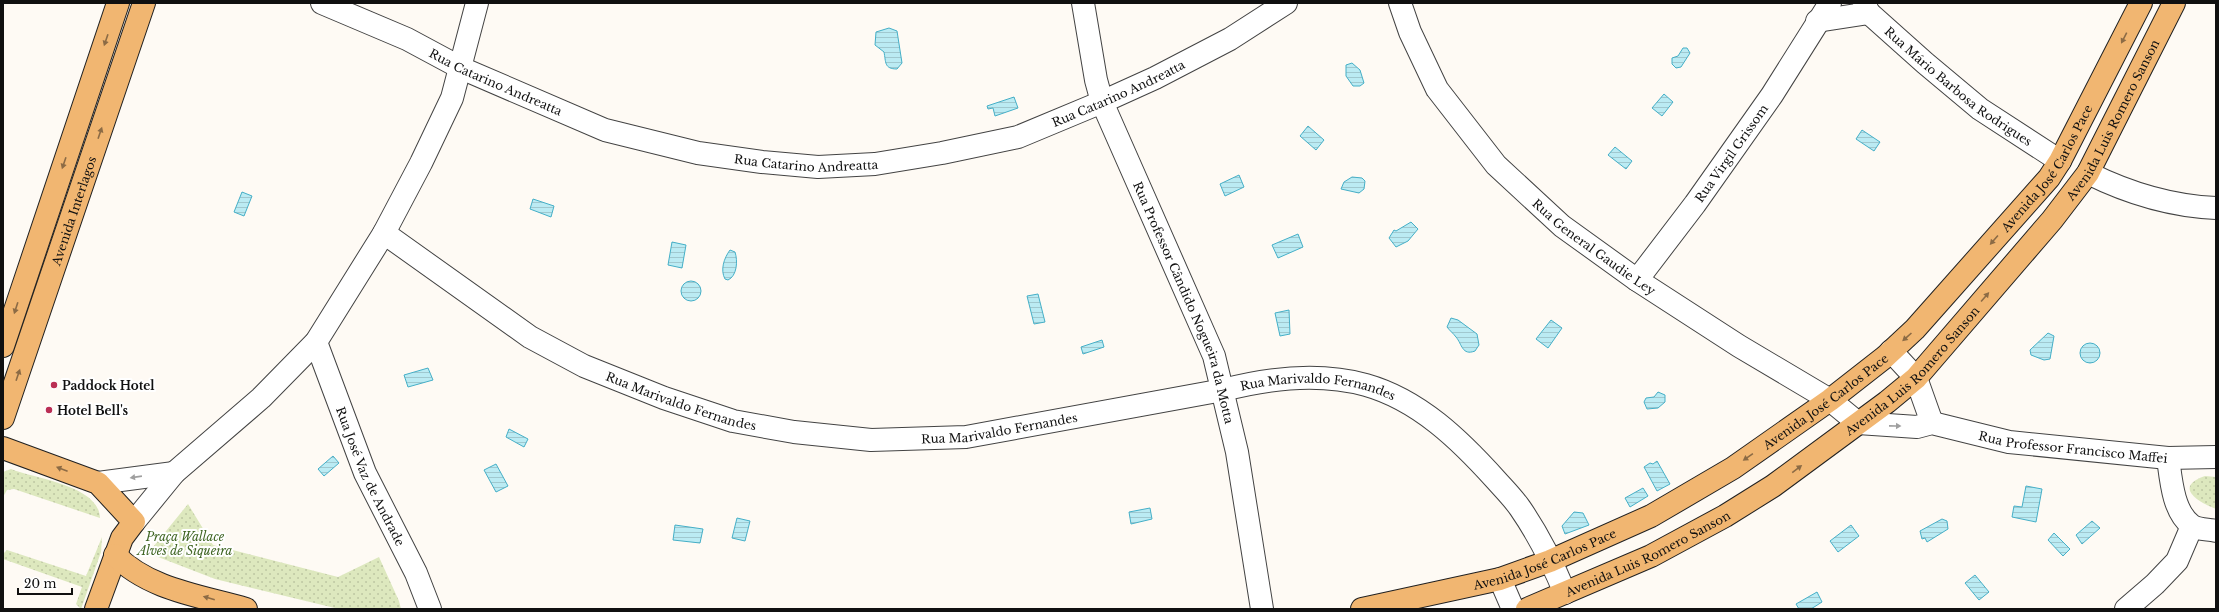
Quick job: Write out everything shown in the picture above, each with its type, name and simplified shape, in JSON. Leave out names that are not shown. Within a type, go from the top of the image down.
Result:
[{"type":"main road","name":"Avenida Interlagos","points":[[3,346],[118,3]]},
{"type":"main road","name":"Avenida Interlagos","points":[[3,418],[144,3]]},
{"type":"main road","name":"Avenida José Carlos Pace","points":[[1362,609],[1500,580],[1651,516],[1734,468],[1830,400],[1916,329],[2049,178],[2060,161],[2141,3]]},
{"type":"main road","name":"Avenida Luis Romero Sanson","points":[[1527,609],[1651,556],[1725,516],[1773,486],[1916,378],[2052,220],[2088,173],[2174,3]]},
{"type":"main road","points":[[3,448],[98,483],[134,522],[122,538],[96,609]]},
{"type":"main road","points":[[115,555],[128,568],[143,578],[246,609]]},
{"type":"street","name":"Rua Catarino Andreatta","points":[[322,3],[407,40],[461,68],[605,130],[698,153],[762,162],[818,167],[875,164],[942,153],[1018,137],[1102,102],[1230,39],[1286,3]]},
{"type":"street","points":[[134,522],[174,474],[261,398],[316,342],[384,233],[431,144],[452,98],[477,3]]},
{"type":"street","name":"Rua Professor Cândido Nogueira da Motta","points":[[1083,3],[1096,80],[1102,102],[1214,356],[1237,452],[1262,609]]},
{"type":"street","name":"Rua General Gaudie Ley","points":[[1400,3],[1410,32],[1437,89],[1496,165],[1562,226],[1637,280],[1739,346],[1830,400],[1858,423]]},
{"type":"street","name":"Rua Virgil Grissom","points":[[1637,280],[1696,204],[1772,95],[1817,21],[1830,3]]},
{"type":"street","points":[[1817,21],[1867,8]]},
{"type":"street","name":"Rua Mário Barbosa Rodrigues","points":[[1867,8],[1980,109],[2060,161]]},
{"type":"street","points":[[2088,173],[2117,187],[2143,196],[2175,203],[2216,208]]},
{"type":"street","name":"Rua Marivaldo Fernandes","points":[[384,233],[530,337],[584,366],[664,398],[732,421],[794,432],[871,440],[966,437],[1222,390],[1250,383],[1288,378],[1323,379],[1366,385],[1408,402],[1448,430],[1487,470],[1519,507],[1550,560],[1566,593]]},
{"type":"street","name":"Rua José Vaz de Andrade","points":[[316,342],[364,473],[416,574],[430,609]]},
{"type":"street","points":[[1891,351],[1916,378],[1932,423]]},
{"type":"street","name":"Rua Professor Francisco Maffei","points":[[1858,423],[1917,427],[1932,423],[2009,442],[2168,458],[2216,457]]},
{"type":"street","points":[[2168,458],[2176,500],[2182,516],[2192,526],[2216,531]]},
{"type":"street","points":[[98,483],[174,474]]},
{"type":"street","points":[[2126,609],[2155,584],[2177,561],[2192,526]]},
{"type":"street","points":[[1500,580],[1513,609]]},
{"type":"green space","points":[[11,469],[49,480],[78,491],[89,498],[97,507],[100,518],[14,489],[7,490],[3,497],[3,472]]},
{"type":"green space","points":[[2205,476],[2216,477],[2216,509],[2196,498],[2190,489],[2191,485],[2196,480]]},
{"type":"green space","name":"Praça Wallace Alves de Siqueira","points":[[188,504],[213,545],[338,577],[379,557],[399,601],[401,609],[339,609],[215,579],[153,555],[149,552]]},
{"type":"green space","points":[[102,537],[101,552],[81,609],[76,604],[82,587],[3,559],[3,554],[7,550],[86,576]]},
{"type":"water","points":[[889,28],[897,31],[902,63],[897,69],[890,68],[886,64],[884,52],[875,45],[876,32]]},
{"type":"water","points":[[1683,48],[1687,48],[1690,53],[1681,67],[1676,68],[1672,64],[1672,58],[1678,56]]},
{"type":"water","points":[[1352,63],[1360,70],[1364,83],[1360,86],[1353,86],[1346,76],[1346,65]]},
{"type":"water","points":[[1664,94],[1673,102],[1662,116],[1652,108]]},
{"type":"water","points":[[1014,97],[1018,108],[995,116],[993,108],[988,109],[987,106]]},
{"type":"water","points":[[1308,126],[1324,140],[1316,150],[1300,136]]},
{"type":"water","points":[[1862,130],[1880,142],[1874,151],[1856,139]]},
{"type":"water","points":[[1615,147],[1632,161],[1626,169],[1608,155]]},
{"type":"water","points":[[1239,175],[1244,187],[1225,196],[1220,184]]},
{"type":"water","points":[[1352,177],[1362,178],[1365,181],[1364,189],[1359,193],[1341,189],[1344,182]]},
{"type":"water","points":[[242,192],[252,196],[244,216],[234,212]]},
{"type":"water","points":[[533,199],[554,206],[551,217],[530,209]]},
{"type":"water","points":[[1411,222],[1418,229],[1408,241],[1396,247],[1389,238],[1394,230],[1396,231]]},
{"type":"water","points":[[1298,234],[1303,247],[1278,258],[1272,245]]},
{"type":"water","points":[[672,242],[686,245],[682,268],[668,265]]},
{"type":"water","points":[[730,250],[735,252],[736,264],[735,272],[728,280],[725,279],[723,268],[724,260]]},
{"type":"water","points":[[691,281],[698,284],[701,291],[698,298],[691,301],[684,298],[681,291],[684,284]]},
{"type":"water","points":[[1038,294],[1045,322],[1034,324],[1027,296]]},
{"type":"water","points":[[1289,310],[1290,334],[1280,336],[1275,313]]},
{"type":"water","points":[[1451,318],[1458,320],[1477,334],[1479,345],[1475,351],[1465,351],[1447,327]]},
{"type":"water","points":[[1551,320],[1562,328],[1548,348],[1536,339]]},
{"type":"water","points":[[2048,333],[2054,336],[2050,359],[2044,360],[2031,355],[2030,350]]},
{"type":"water","points":[[1102,340],[1104,347],[1083,354],[1081,347]]},
{"type":"water","points":[[2086,343],[2094,343],[2100,349],[2100,357],[2094,363],[2086,363],[2080,357],[2080,349]]},
{"type":"water","points":[[428,368],[433,380],[408,387],[404,375]]},
{"type":"water","points":[[1658,392],[1665,395],[1665,402],[1658,408],[1647,409],[1644,402],[1646,398],[1654,397]]},
{"type":"water","points":[[509,429],[528,439],[524,447],[506,437]]},
{"type":"water","points":[[333,456],[339,463],[324,476],[318,469]]},
{"type":"water","points":[[1657,461],[1670,484],[1657,491],[1644,467]]},
{"type":"water","points":[[496,464],[508,486],[496,492],[484,470]]},
{"type":"water","points":[[2026,486],[2042,489],[2036,522],[2012,517],[2014,506],[2022,507]]},
{"type":"water","points":[[1643,488],[1648,496],[1630,507],[1625,498]]},
{"type":"water","points":[[1150,508],[1152,519],[1131,524],[1129,512]]},
{"type":"water","points":[[1574,512],[1583,513],[1589,525],[1565,534],[1562,526]]},
{"type":"water","points":[[737,518],[750,521],[745,541],[732,538]]},
{"type":"water","points":[[1942,519],[1947,521],[1948,529],[1927,542],[1925,538],[1922,539],[1920,531]]},
{"type":"water","points":[[2092,521],[2100,528],[2082,544],[2076,535]]},
{"type":"water","points":[[675,525],[703,529],[700,543],[673,540]]},
{"type":"water","points":[[1851,525],[1859,536],[1838,552],[1830,541]]},
{"type":"water","points":[[2054,533],[2070,549],[2063,556],[2048,540]]},
{"type":"water","points":[[1975,575],[1989,592],[1979,600],[1965,583]]},
{"type":"water","points":[[1817,592],[1822,602],[1811,609],[1799,609],[1796,604]]},
{"type":"place","name":"Paddock Hotel","points":[[54,385]]},
{"type":"place","name":"Hotel Bell's","points":[[49,410]]}]
